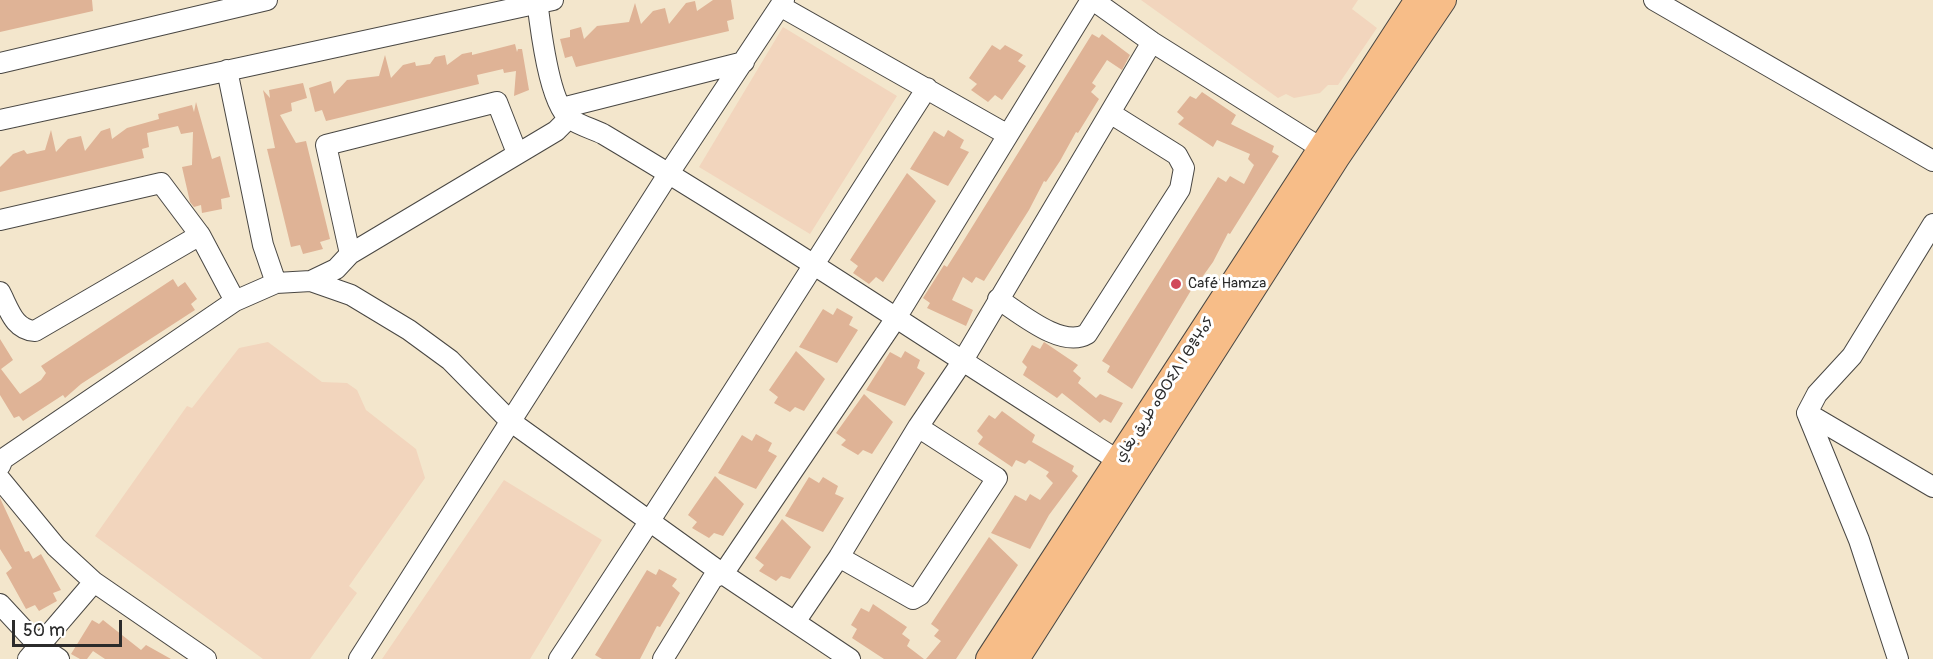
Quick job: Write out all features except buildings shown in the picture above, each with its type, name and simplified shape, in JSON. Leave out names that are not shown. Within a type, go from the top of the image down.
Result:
[{"type":"main road","name":"طريق بغاي ⴰⴱⵔⵉⴷ ⵏ ⴱⴻⵖⴰⵢ","points":[[1016,659],[1328,153],[1418,0]]},
{"type":"main road","name":"طريق بغاي ⴰⴱⵔⵉⴷ ⵏ ⴱⴻⵖⴰⵢ","points":[[990,659],[1119,461],[1328,153],[1443,0]]},
{"type":"street","points":[[0,63],[219,5],[267,0]]},
{"type":"street","points":[[663,659],[713,578],[723,574],[896,318],[1092,0],[1152,42],[1328,153]]},
{"type":"street","points":[[1654,0],[1933,161]]},
{"type":"street","points":[[0,120],[542,1],[546,65],[565,113],[669,173],[814,262],[962,362],[1119,461]]},
{"type":"street","points":[[359,659],[669,173],[782,3],[1008,135]]},
{"type":"street","points":[[795,622],[839,557],[918,426],[962,362],[1152,42]]},
{"type":"street","points":[[0,466],[3,459],[234,301],[276,283],[311,281],[336,269],[350,254],[556,130],[565,113],[744,62]]},
{"type":"street","points":[[227,70],[263,245],[276,283]]},
{"type":"street","points":[[559,659],[652,522],[814,262],[927,88]]},
{"type":"street","points":[[350,254],[326,145],[497,102],[517,153]]},
{"type":"street","points":[[998,299],[1061,338],[1075,339],[1088,334],[1180,189],[1184,168],[1177,156],[1110,113]]},
{"type":"street","points":[[0,220],[161,183],[200,235],[234,301]]},
{"type":"street","points":[[1898,659],[1858,540],[1807,413],[1817,394],[1852,356],[1933,224]]},
{"type":"street","points":[[0,292],[21,329],[35,331],[200,235]]},
{"type":"street","points":[[311,281],[351,295],[409,330],[450,360],[510,421],[723,574],[850,659]]},
{"type":"street","points":[[1807,413],[1933,487]]},
{"type":"street","points":[[839,557],[913,599],[920,595],[997,478],[918,426]]},
{"type":"street","points":[[0,479],[56,547],[94,582],[206,659]]},
{"type":"street","points":[[33,652],[94,582]]},
{"type":"street","points":[[0,604],[33,652],[59,659]]},
{"type":"shaded area","points":[[1141,0],[1358,0],[1352,9],[1377,28],[1338,85],[1328,85],[1320,93],[1294,98],[1286,94],[1278,98]]},
{"type":"shaded area","points":[[783,27],[897,96],[810,234],[699,167]]},
{"type":"shaded area","points":[[268,342],[322,382],[347,383],[357,390],[366,410],[416,449],[425,478],[349,586],[357,593],[310,659],[263,659],[95,536],[187,406],[192,408],[239,348]]},
{"type":"shaded area","points":[[504,480],[602,540],[530,659],[382,659]]},
{"type":"place","name":"Café Hamza","points":[[1176,284]]}]
